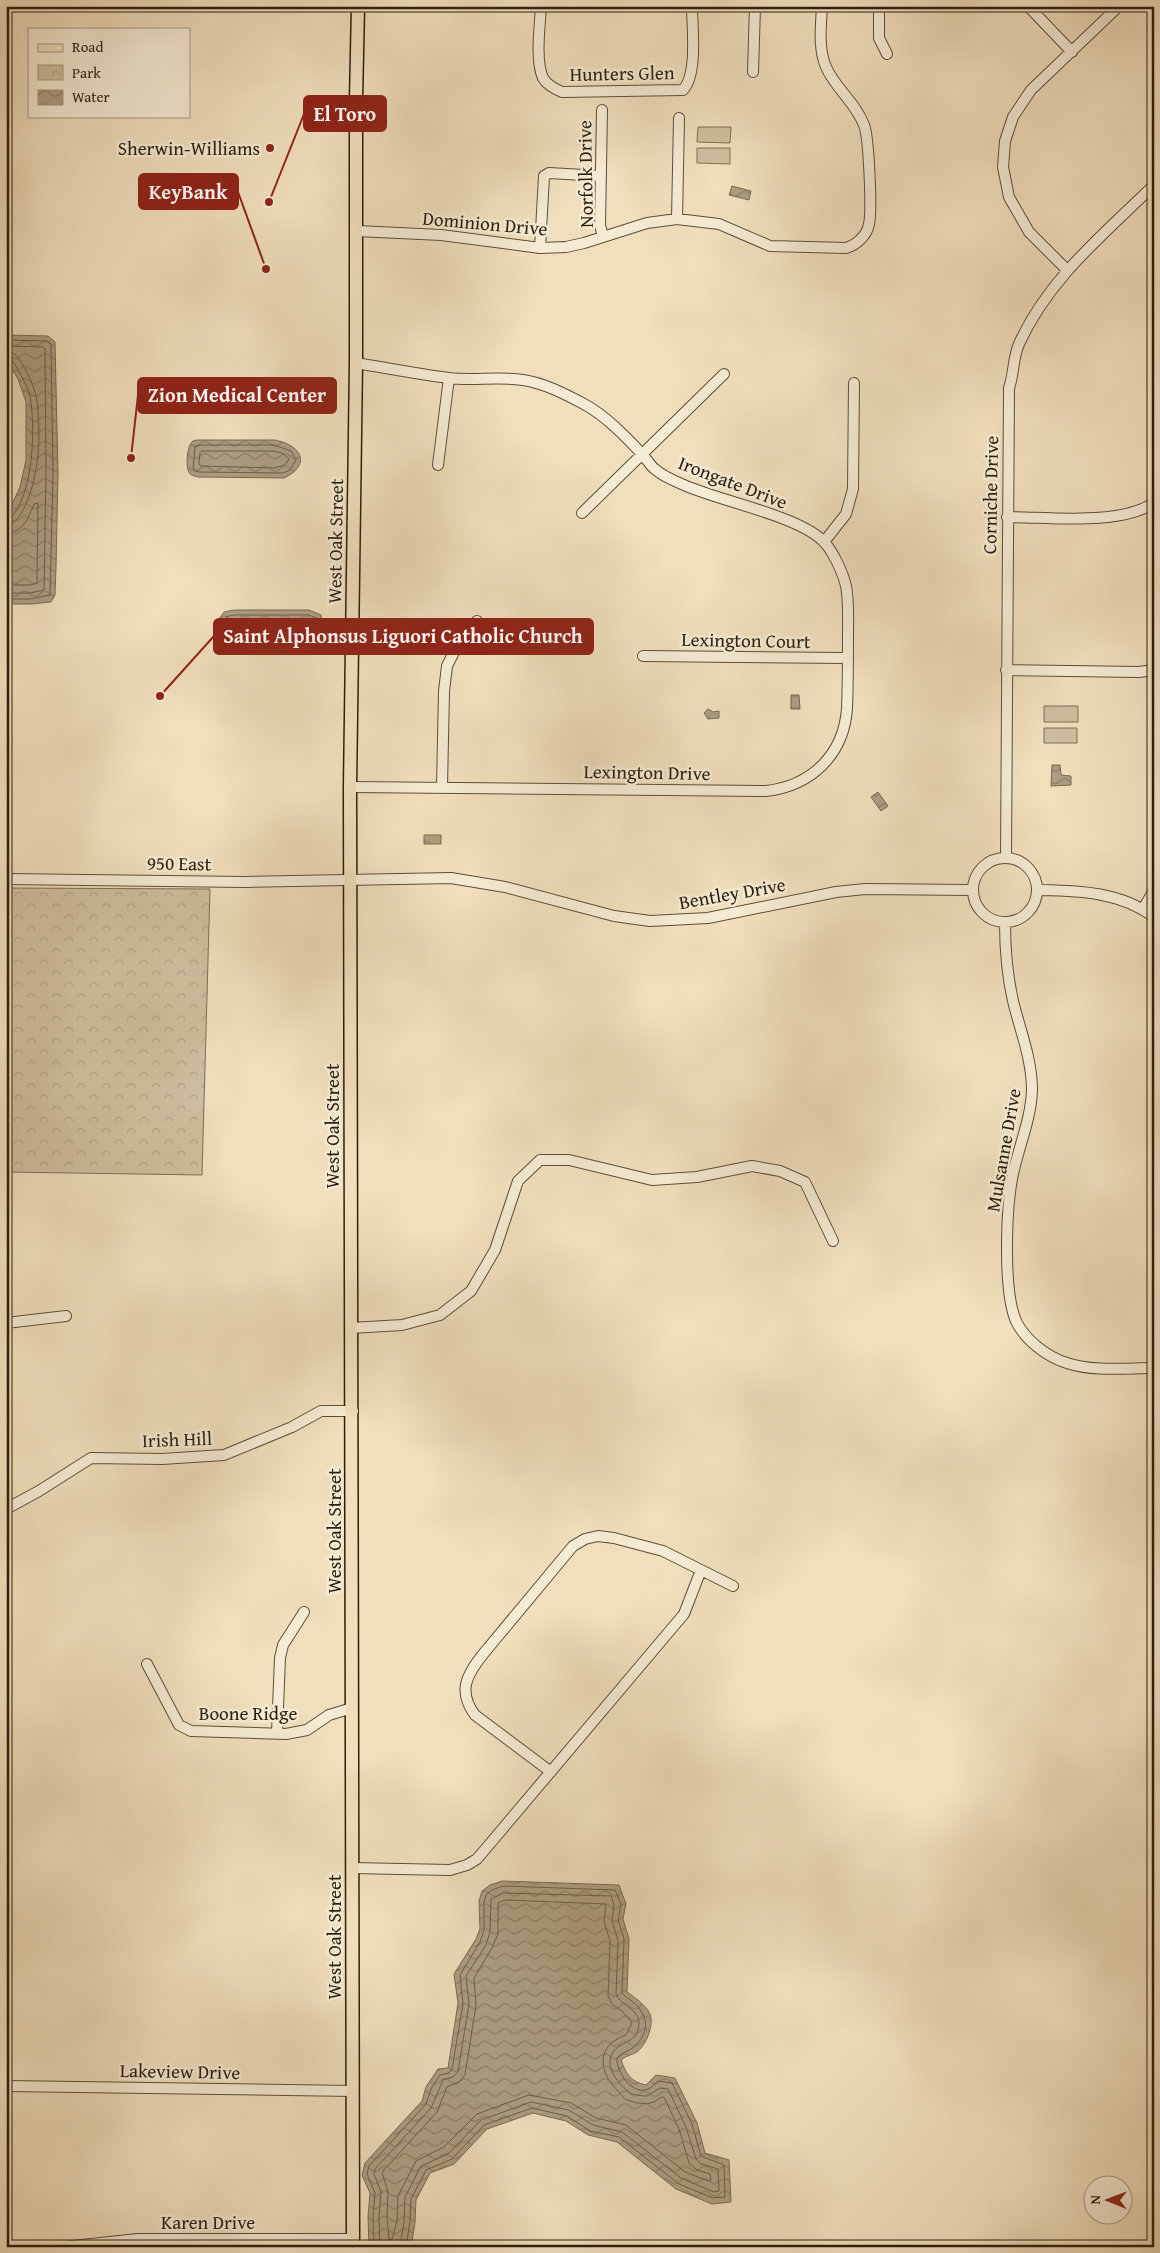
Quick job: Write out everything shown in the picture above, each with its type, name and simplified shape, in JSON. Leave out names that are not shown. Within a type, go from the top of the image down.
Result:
[{"type":"main road","name":"West Oak Street","points":[[353,2243],[353,1411],[351,1328],[350,787],[356,363],[358,6]]},
{"type":"street","name":"Hunters Glen","points":[[540,6],[539,51],[543,77],[554,89],[562,92],[680,91],[687,86],[692,68],[692,6]]},
{"type":"street","points":[[754,72],[755,6]]},
{"type":"street","name":"Dominion Drive","points":[[356,231],[441,235],[540,248],[566,247],[647,223],[677,219],[719,224],[770,246],[846,248],[853,246],[862,237],[869,225],[868,144],[865,126],[858,113],[826,68],[821,49],[822,6]]},
{"type":"street","points":[[880,6],[879,38],[887,54]]},
{"type":"street","points":[[1028,6],[1072,52]]},
{"type":"street","points":[[1067,270],[1030,232],[1017,214],[1004,183],[1003,153],[1008,129],[1021,104],[1032,90],[1120,6]]},
{"type":"street","name":"Norfolk Drive","points":[[602,110],[600,225],[603,237]]},
{"type":"street","points":[[677,219],[679,118]]},
{"type":"street","points":[[540,248],[544,176],[549,173],[601,176]]},
{"type":"street","name":"Corniche Drive","points":[[1006,858],[1009,388],[1014,375],[1018,345],[1049,290],[1154,185]]},
{"type":"street","name":"Irongate Drive","points":[[356,363],[449,378],[522,379],[545,386],[594,410],[642,454],[655,470],[669,478],[686,486],[780,518],[809,531],[824,542],[840,568],[846,585],[848,658]]},
{"type":"street","points":[[582,512],[724,374]]},
{"type":"street","points":[[438,465],[449,378]]},
{"type":"street","points":[[824,542],[846,514],[853,489],[854,383]]},
{"type":"street","points":[[1007,517],[1107,518],[1129,514],[1154,503]]},
{"type":"street","points":[[442,787],[444,691],[447,666],[460,640],[477,621]]},
{"type":"street","name":"Lexington Court","points":[[643,656],[848,658]]},
{"type":"street","name":"Lexington Drive","points":[[350,787],[748,791],[784,789],[801,782],[817,770],[830,756],[840,740],[847,710],[848,658]]},
{"type":"street","points":[[1006,670],[1138,672],[1154,670]]},
{"type":"street","points":[[1006,858],[1020,862],[1028,867],[1035,879],[1037,890],[1035,902],[1025,916],[1004,922],[995,921],[982,912],[977,905],[973,890],[976,876],[981,869],[997,859],[1006,858]]},
{"type":"street","name":"Bentley Drive","points":[[351,880],[451,878],[505,886],[605,914],[650,921],[708,918],[836,892],[866,889],[973,890]]},
{"type":"street","name":"950 East","points":[[6,879],[245,882],[351,880]]},
{"type":"street","points":[[1037,890],[1098,893],[1143,909],[1154,917]]},
{"type":"street","points":[[1143,909],[1154,890]]},
{"type":"street","name":"Mulsanne Drive","points":[[1004,922],[1008,973],[1032,1075],[1029,1114],[1013,1173],[1009,1201],[1008,1282],[1012,1308],[1017,1322],[1041,1350],[1066,1363],[1098,1368],[1154,1368]]},
{"type":"street","points":[[351,1328],[402,1325],[440,1315],[471,1290],[495,1250],[518,1181],[540,1160],[569,1160],[652,1180],[697,1177],[752,1166],[780,1171],[805,1182],[833,1241]]},
{"type":"street","points":[[6,1323],[66,1316]]},
{"type":"street","name":"Irish Hill","points":[[6,1509],[38,1492],[92,1458],[162,1459],[224,1455],[292,1427],[321,1411],[353,1411]]},
{"type":"street","points":[[551,1772],[475,1715],[468,1706],[465,1694],[466,1680],[471,1669],[573,1546],[586,1539],[598,1536],[614,1538],[655,1549],[733,1586]]},
{"type":"street","points":[[352,1868],[450,1870],[477,1859],[684,1614],[701,1570]]},
{"type":"street","points":[[277,1733],[280,1658],[283,1646],[304,1612]]},
{"type":"street","name":"Boone Ridge","points":[[147,1664],[179,1725],[191,1731],[277,1733],[307,1730],[329,1715],[352,1708]]},
{"type":"street","name":"Lakeview Drive","points":[[6,2086],[353,2090]]},
{"type":"street","name":"Karen Drive","points":[[62,2247],[138,2239],[353,2243]]},
{"type":"green space","points":[[698,127],[731,127],[730,143],[697,142]]},
{"type":"green space","points":[[697,148],[730,148],[730,164],[697,163]]},
{"type":"green space","points":[[1044,706],[1078,706],[1078,722],[1044,722]]},
{"type":"green space","points":[[1044,728],[1077,728],[1077,743],[1044,743]]},
{"type":"green space","points":[[6,888],[210,889],[202,1175],[6,1172]]},
{"type":"water","points":[[732,186],[751,191],[749,200],[729,195]]},
{"type":"water","points":[[6,335],[48,336],[55,342],[58,473],[55,595],[51,602],[6,604],[6,517],[20,487],[26,460],[26,402],[18,379],[6,359]]},
{"type":"water","points":[[201,440],[274,440],[283,442],[296,450],[300,455],[300,461],[293,473],[284,478],[198,477],[189,472],[187,459],[191,443]]},
{"type":"water","points":[[234,610],[309,610],[321,615],[322,624],[318,630],[300,631],[298,633],[296,631],[236,631],[233,633],[225,629],[219,619],[224,612]]},
{"type":"water","points":[[791,695],[799,695],[800,709],[791,709]]},
{"type":"water","points":[[708,709],[713,712],[719,711],[719,718],[708,719],[704,713]]},
{"type":"water","points":[[1052,765],[1060,765],[1061,775],[1071,776],[1071,785],[1051,786]]},
{"type":"water","points":[[878,792],[888,806],[881,811],[871,797]]},
{"type":"water","points":[[424,835],[441,835],[441,844],[424,844]]},
{"type":"water","points":[[502,1881],[619,1885],[626,1904],[623,1919],[629,1939],[627,1992],[646,2007],[651,2018],[649,2034],[641,2048],[621,2060],[630,2077],[641,2084],[646,2085],[656,2075],[675,2078],[697,2123],[705,2153],[729,2160],[731,2202],[712,2204],[676,2189],[617,2142],[588,2135],[566,2121],[533,2113],[487,2129],[454,2164],[430,2173],[416,2200],[411,2247],[369,2247],[368,2216],[370,2193],[362,2175],[365,2163],[422,2101],[426,2087],[438,2069],[448,2068],[458,2003],[454,1974],[476,1939],[480,1929],[479,1901],[482,1891],[490,1885]]},
{"type":"place","name":"Sherwin-Williams","points":[[270,148]]},
{"type":"place","name":"El Toro","points":[[269,202]]},
{"type":"place","name":"KeyBank","points":[[266,269]]},
{"type":"place","name":"Zion Medical Center","points":[[131,458]]},
{"type":"place","name":"Saint Alphonsus Liguori Catholic Church","points":[[160,696]]}]
